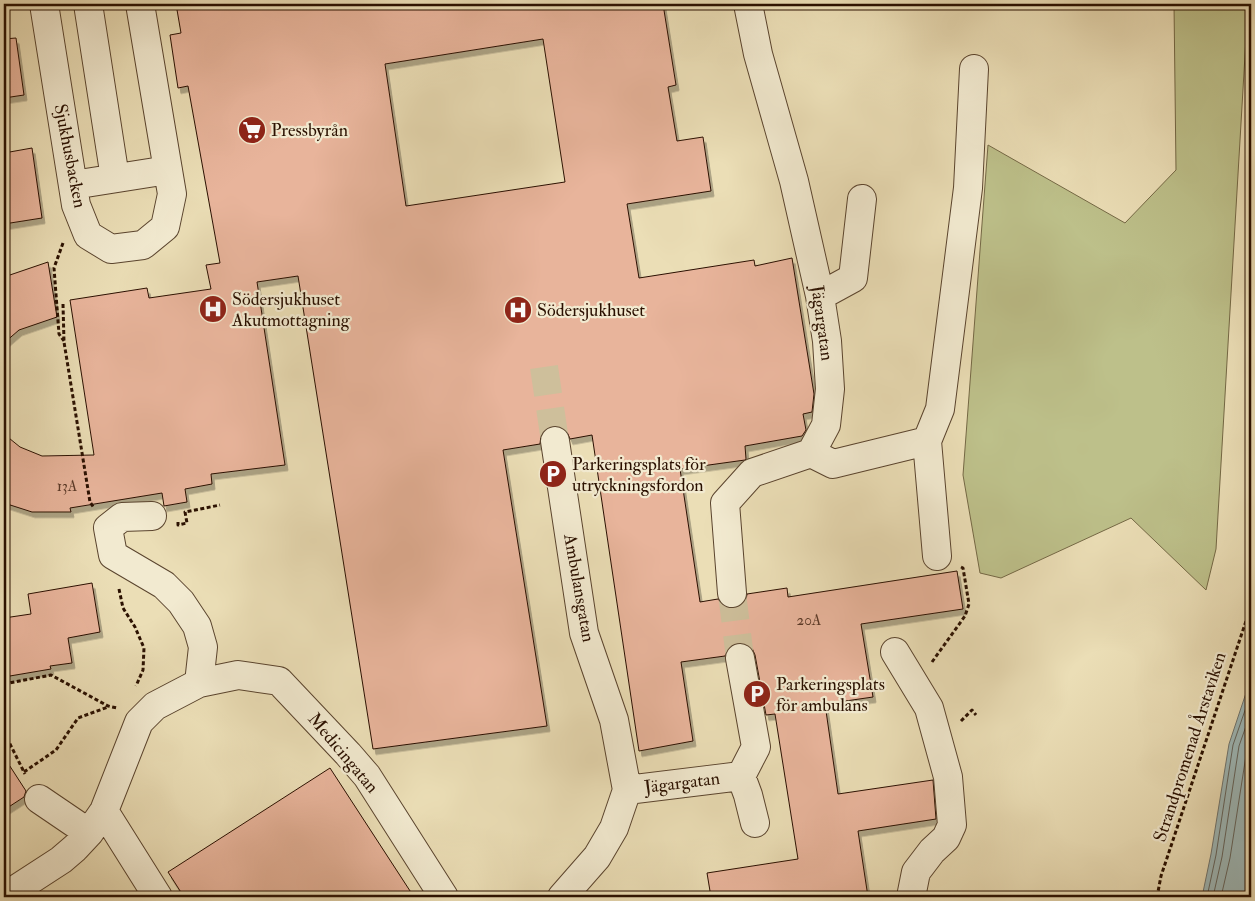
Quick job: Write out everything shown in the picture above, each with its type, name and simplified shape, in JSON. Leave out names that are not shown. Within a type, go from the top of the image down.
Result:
[{"type":"street","name":"Sjukhusbacken","points":[[44,4],[76,205],[88,235],[111,249],[143,245],[165,227],[172,194],[140,4]]},
{"type":"street","points":[[88,4],[115,178]]},
{"type":"street","name":"Jägargatan","points":[[748,4],[758,54],[794,181],[807,246],[820,296],[827,341],[830,389],[826,425],[811,453]]},
{"type":"street","points":[[937,556],[927,441],[940,409],[968,188],[974,69]]},
{"type":"street","points":[[73,185],[168,170]]},
{"type":"street","points":[[820,296],[853,278],[862,199]]},
{"type":"street","name":"Ambulansgatan","points":[[555,441],[584,632],[614,720],[627,790]]},
{"type":"street","points":[[732,593],[725,503],[752,473],[811,453],[833,464],[927,441]]},
{"type":"street","points":[[152,516],[122,517],[108,528],[113,555],[164,585],[181,602],[197,626],[203,647],[199,683]]},
{"type":"street","points":[[895,652],[929,708],[948,777],[952,825],[946,838],[932,851],[916,872],[911,897]]},
{"type":"street","name":"Jägargatan","points":[[562,897],[597,857],[614,828],[627,790],[741,776],[756,747],[740,658]]},
{"type":"street","name":"Medicingatan","points":[[133,716],[199,683],[238,675],[279,681],[367,776],[444,897]]},
{"type":"street","points":[[4,897],[76,848],[96,822],[133,716]]},
{"type":"street","points":[[741,776],[755,823]]},
{"type":"street","points":[[39,799],[96,822],[158,897]]},
{"type":"path","points":[[54,268],[59,334],[64,342]]},
{"type":"path","points":[[63,304],[64,342],[90,502],[108,528]]},
{"type":"path","points":[[152,516],[176,512],[178,524],[187,523],[185,512],[220,505]]},
{"type":"path","points":[[915,685],[965,616],[969,604],[963,568],[937,556]]},
{"type":"path","name":"Strandpromenad Årstaviken","points":[[1157,897],[1162,876],[1251,606]]},
{"type":"path","points":[[4,684],[51,675],[108,706],[133,716],[143,670],[144,648],[135,627],[123,608]]},
{"type":"path","points":[[24,772],[56,750],[78,718],[108,706]]},
{"type":"path","points":[[4,732],[39,799]]},
{"type":"path","points":[[1246,897],[1251,851]]},
{"type":"green space","points":[[1174,4],[1248,4],[1216,549],[1206,590],[1131,518],[1001,578],[980,573],[963,475],[988,145],[1125,223],[1176,170]]},
{"type":"water","points":[[1251,678],[1251,897],[1202,897],[1229,744]]},
{"type":"building","points":[[176,4],[663,4],[676,85],[668,87],[677,141],[703,137],[711,191],[627,204],[639,278],[754,260],[755,266],[792,258],[814,394],[812,412],[803,414],[806,430],[802,436],[745,446],[745,460],[680,469],[700,602],[718,599],[725,607],[734,608],[741,606],[746,600],[747,594],[787,588],[788,597],[957,571],[963,609],[861,624],[873,697],[825,704],[838,794],[933,780],[936,819],[858,831],[868,897],[711,897],[707,873],[798,859],[775,714],[766,715],[755,655],[752,648],[746,644],[737,643],[730,646],[725,656],[681,662],[693,741],[639,751],[592,435],[570,439],[567,432],[561,427],[552,426],[545,429],[541,435],[540,444],[503,450],[547,726],[373,749],[298,276],[257,282],[285,465],[211,474],[212,484],[185,489],[187,502],[164,506],[162,493],[70,508],[71,512],[32,512],[4,503],[4,434],[20,447],[42,456],[94,455],[70,300],[147,288],[149,298],[211,289],[206,265],[220,263],[188,86],[178,88],[170,35],[181,33]],"holes":[[[543,39],[565,182],[406,206],[385,64]]]},
{"type":"building","points":[[16,38],[24,95],[4,98],[4,39]]},
{"type":"building","points":[[32,148],[42,218],[4,224],[4,153]]},
{"type":"building","points":[[48,262],[57,317],[19,330],[4,343],[4,277]]},
{"type":"building","points":[[92,583],[100,632],[68,638],[72,663],[50,666],[51,669],[4,677],[4,618],[31,614],[28,594]]},
{"type":"building","points":[[4,757],[26,791],[24,797],[4,810]]},
{"type":"building","points":[[330,768],[414,897],[184,897],[168,872]]},
{"type":"tunnel","points":[[544,367],[555,441]]},
{"type":"tunnel","points":[[732,593],[740,658]]},
{"type":"place","name":"Pressbyrån","points":[[252,130]]},
{"type":"place","name":"Södersjukhuset Akutmottagning","points":[[213,309]]},
{"type":"place","name":"Södersjukhuset","points":[[518,310]]},
{"type":"place","name":"Parkeringsplats för utryckningsfordon","points":[[553,474]]},
{"type":"place","name":"Parkeringsplats för ambulans","points":[[757,694]]}]
